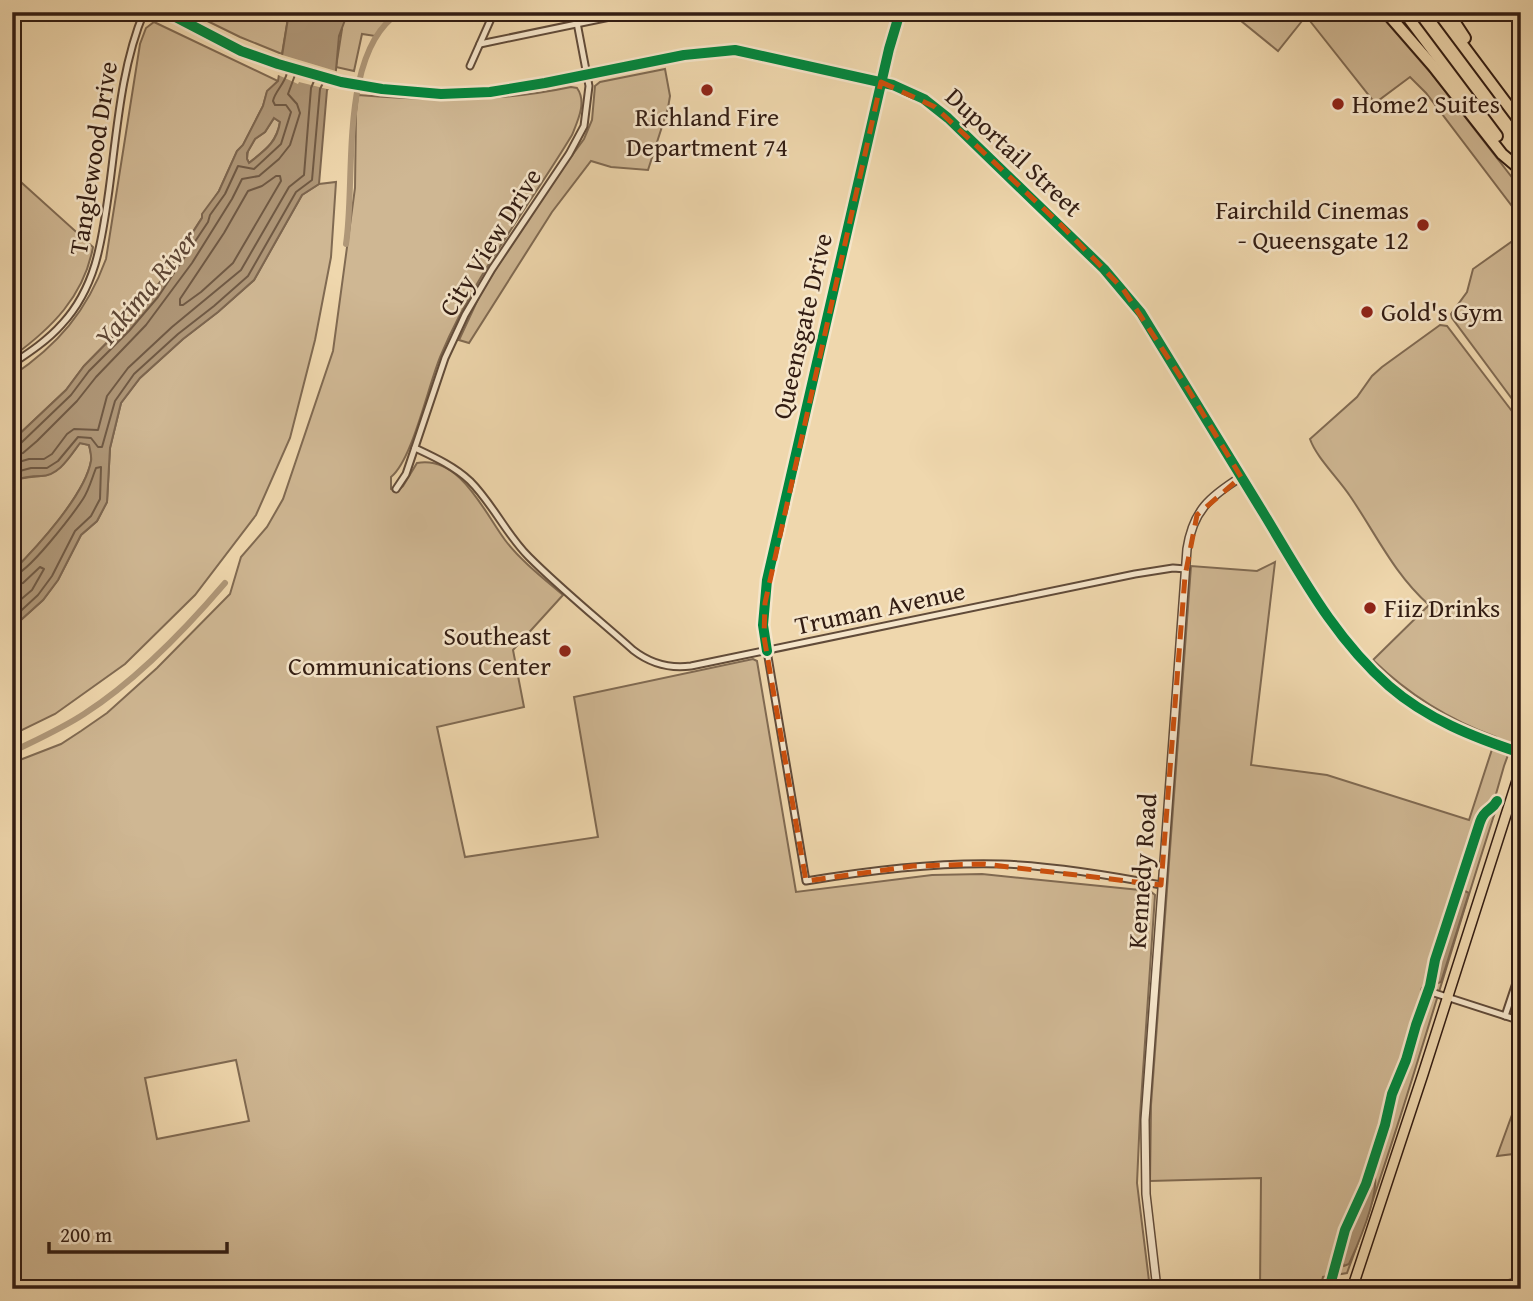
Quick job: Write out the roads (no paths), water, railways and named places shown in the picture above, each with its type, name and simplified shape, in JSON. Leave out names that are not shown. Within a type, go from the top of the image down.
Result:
[{"type":"highway","points":[[1386,12],[1433,66],[1502,154],[1521,169]]},
{"type":"highway","points":[[1404,12],[1521,169]]},
{"type":"highway","points":[[1438,12],[1521,123]]},
{"type":"highway","points":[[1448,12],[1497,92]]},
{"type":"main road","name":"Queensgate Drive","points":[[881,82],[900,12]]},
{"type":"main road","name":"Duportail Street","points":[[169,14],[241,51],[341,82],[382,89],[441,94],[489,92],[684,55],[735,50],[881,82],[916,94],[942,113],[1060,224],[1116,281],[1141,313],[1314,598],[1346,642],[1374,672],[1404,698],[1443,722],[1483,741],[1521,753]]},
{"type":"main road","points":[[1352,1289],[1521,768]]},
{"type":"street","name":"Tanglewood Drive","points":[[12,364],[43,342],[63,323],[85,292],[93,273],[102,238],[131,49],[144,12]]},
{"type":"street","points":[[470,65],[494,12]]},
{"type":"street","name":"City View Drive","points":[[396,489],[406,474],[445,358],[465,315],[492,268],[580,134],[588,108],[588,75],[575,12]]},
{"type":"street","points":[[480,44],[634,12]]},
{"type":"street","points":[[1515,12],[1521,20]]},
{"type":"street","name":"Queensgate Drive","points":[[881,82],[767,580],[763,625],[806,881],[913,866],[984,864],[1077,871],[1161,885]]},
{"type":"street","name":"Truman Avenue","points":[[415,448],[444,462],[470,482],[528,556],[633,650],[664,666],[681,667],[767,651],[1135,574],[1173,568],[1185,569]]},
{"type":"street","name":"Kennedy Road","points":[[1157,1289],[1148,1218],[1145,1151],[1161,885],[1185,569],[1189,538],[1197,515],[1211,498],[1241,477]]},
{"type":"street","points":[[1506,1016],[1521,968]]},
{"type":"street","points":[[1425,990],[1521,1021]]},
{"type":"street","points":[[1483,1289],[1520,1284]]},
{"type":"water","points":[[289,12],[348,12],[339,36],[335,81],[327,90],[319,184],[302,195],[254,280],[140,378],[121,403],[110,448],[107,502],[97,521],[81,535],[58,580],[43,600],[12,628],[12,572],[70,504],[87,475],[91,457],[89,445],[80,443],[64,464],[53,473],[12,481],[12,441],[66,390],[84,366],[134,315],[164,277],[219,191],[237,151],[243,145],[263,106],[267,91],[278,81]],"holes":[[[274,118],[280,122],[273,141],[249,163],[247,153],[255,139],[265,132]]]},
{"type":"water","points":[[1463,890],[1469,893],[1441,982],[1435,984],[1435,974]]},
{"type":"water","points":[[1375,1175],[1374,1196],[1367,1220],[1349,1264],[1344,1266],[1342,1257],[1347,1234]]},
{"type":"waterway","points":[[346,244],[358,85],[367,56],[380,31],[400,12]]},
{"type":"waterway","points":[[12,752],[75,719],[123,686],[176,637],[225,583]]},
{"type":"place","name":"Richland Fire Department 74","points":[[707,90]]},
{"type":"place","name":"Home2 Suites","points":[[1338,104]]},
{"type":"place","name":"Fairchild Cinemas - Queensgate 12","points":[[1423,225]]},
{"type":"place","name":"Gold's Gym","points":[[1367,312]]},
{"type":"place","name":"Fiiz Drinks","points":[[1370,608]]},
{"type":"place","name":"Southeast Communications Center","points":[[565,651]]},
{"type":"water label","name":"Yakima River","points":[[146,288]]}]
